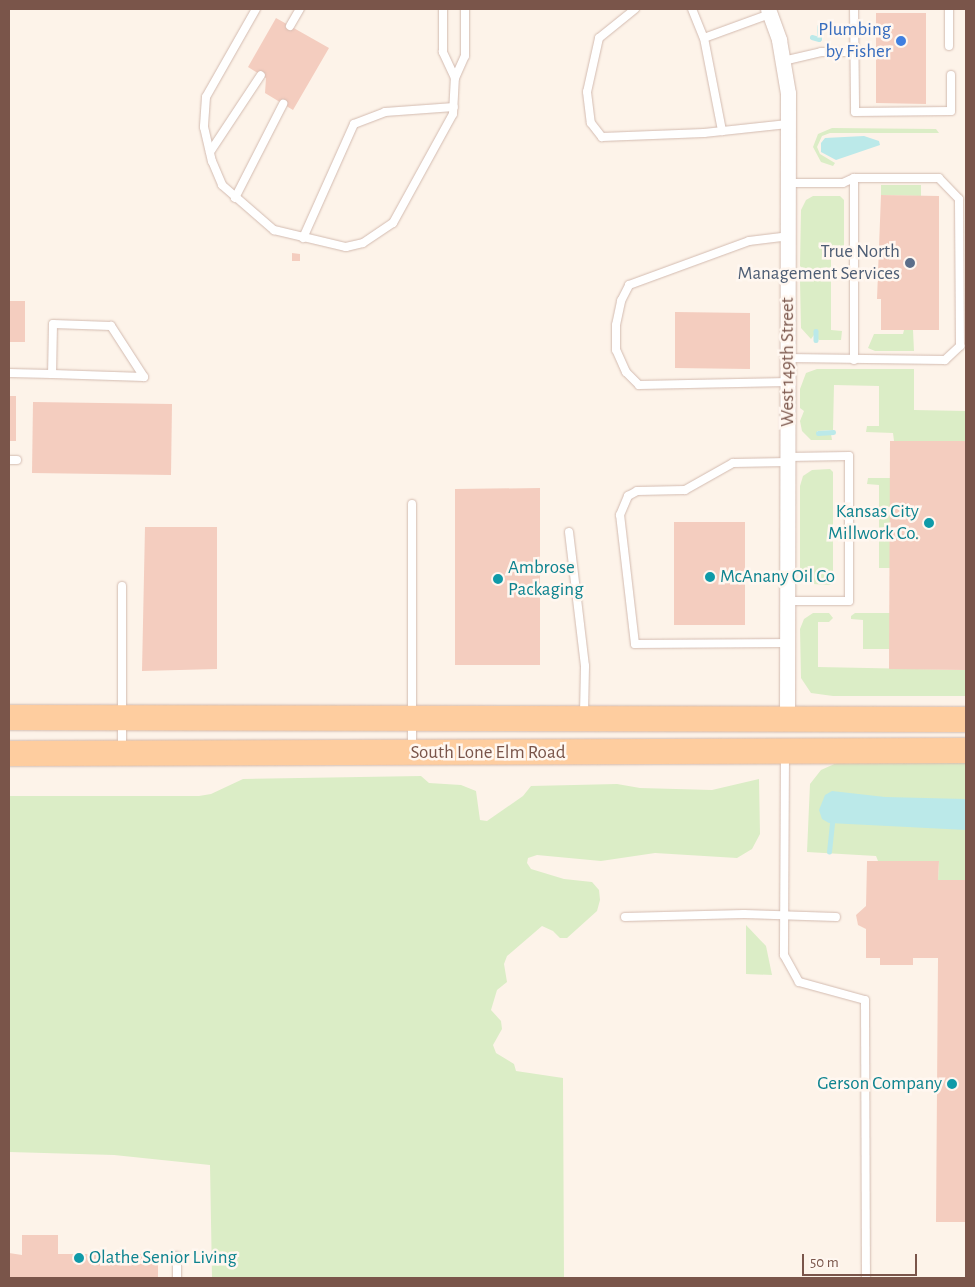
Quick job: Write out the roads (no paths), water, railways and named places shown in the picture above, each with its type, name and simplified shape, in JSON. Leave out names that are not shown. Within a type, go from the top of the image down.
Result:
[{"type":"main road","name":"South Lone Elm Road","points":[[9,717],[966,718]]},
{"type":"main road","name":"South Lone Elm Road","points":[[9,753],[412,754],[966,750]]},
{"type":"street","name":"West 149th Street","points":[[769,12],[783,61],[788,124],[786,718]]},
{"type":"lane","points":[[256,9],[206,97],[204,126],[210,152],[222,185],[274,230],[346,247],[382,233],[393,223],[453,114],[455,78],[465,56],[465,9]]},
{"type":"lane","points":[[290,26],[300,9]]},
{"type":"lane","points":[[443,9],[443,52],[455,78]]},
{"type":"lane","points":[[636,9],[599,38],[587,92],[591,123],[602,137],[616,139],[788,124]]},
{"type":"lane","points":[[692,9],[704,38],[722,131]]},
{"type":"lane","points":[[854,9],[855,112],[951,111],[951,75]]},
{"type":"lane","points":[[949,9],[949,46]]},
{"type":"lane","points":[[704,38],[769,12]]},
{"type":"lane","points":[[783,61],[821,52],[854,52]]},
{"type":"lane","points":[[210,152],[261,75]]},
{"type":"lane","points":[[235,198],[283,104]]},
{"type":"lane","points":[[303,238],[354,124],[385,112],[454,107]]},
{"type":"lane","points":[[787,358],[945,360],[960,346],[959,199],[939,178],[854,178],[844,183],[789,183]]},
{"type":"lane","points":[[854,178],[854,360]]},
{"type":"lane","points":[[788,236],[748,241],[629,286],[618,317],[616,350],[626,372],[639,385],[788,382]]},
{"type":"lane","points":[[9,373],[144,377],[111,326],[53,324],[52,374]]},
{"type":"lane","points":[[787,601],[849,601],[849,456],[733,463],[685,490],[637,491],[628,496],[620,516],[635,644],[787,643]]},
{"type":"lane","points":[[412,504],[412,754]]},
{"type":"lane","points":[[569,532],[585,666],[584,718]]},
{"type":"lane","points":[[122,586],[122,753]]},
{"type":"lane","points":[[786,751],[784,956],[799,982],[865,1000],[866,1278]]},
{"type":"lane","points":[[624,917],[744,914],[784,917],[836,917]]},
{"type":"lane","points":[[177,1256],[177,1278]]},
{"type":"water","points":[[864,136],[879,141],[880,145],[836,160],[821,152],[821,143],[825,138]]},
{"type":"water","points":[[832,791],[885,797],[966,799],[966,830],[829,823],[822,819],[819,810],[825,795]]},
{"type":"waterway","points":[[812,37],[819,39],[819,27]]},
{"type":"waterway","points":[[816,331],[816,340]]},
{"type":"waterway","points":[[818,433],[833,432]]},
{"type":"waterway","points":[[829,852],[832,823]]},
{"type":"place","name":"Plumbing by Fisher","points":[[901,41]]},
{"type":"place","name":"True North Management Services","points":[[910,263]]},
{"type":"place","name":"Kansas City Millwork Co.","points":[[929,523]]},
{"type":"place","name":"McAnany Oil Co","points":[[710,577]]},
{"type":"place","name":"Ambrose Packaging","points":[[498,579]]},
{"type":"place","name":"Gerson Company","points":[[952,1084]]},
{"type":"place","name":"Olathe Senior Living","points":[[79,1258]]}]
